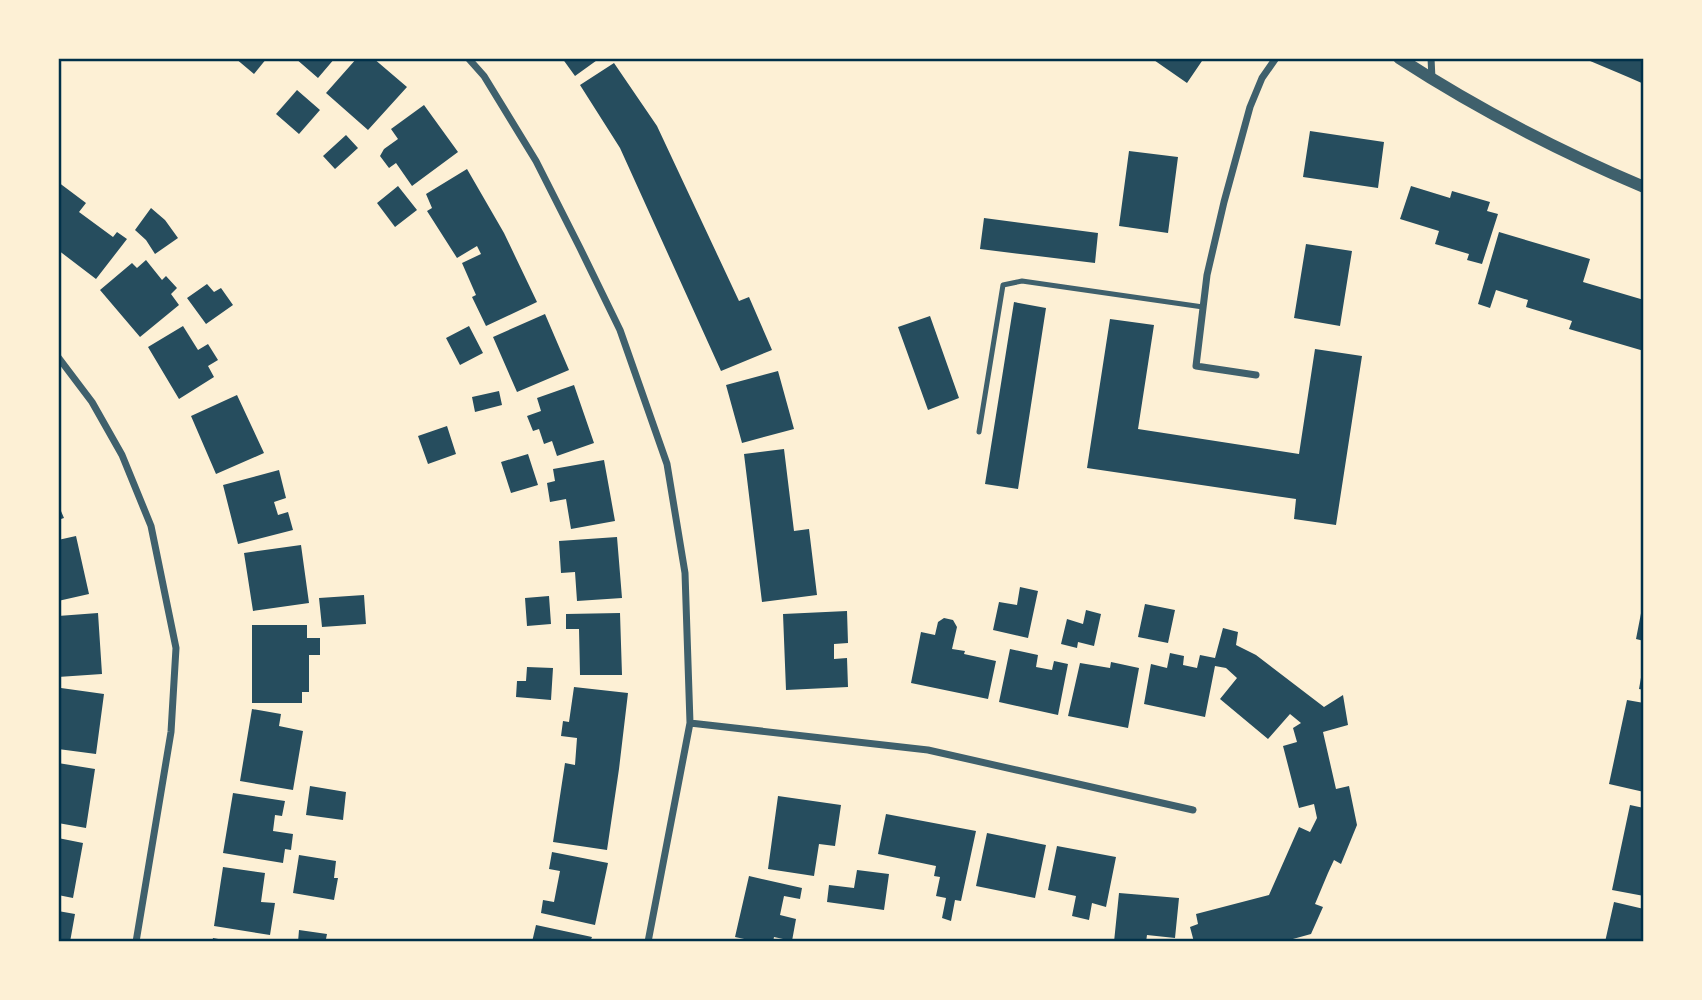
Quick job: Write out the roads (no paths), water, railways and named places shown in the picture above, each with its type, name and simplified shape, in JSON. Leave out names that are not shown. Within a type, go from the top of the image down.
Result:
[{"type":"street","points":[[468,58],[484,76],[537,161],[586,259],[620,330],[667,464],[685,573],[690,723],[648,942]]},
{"type":"street","points":[[1256,375],[1196,366],[1210,263],[1250,107],[1262,78],[1276,58]]},
{"type":"street","points":[[1399,58],[1432,80],[1571,156],[1644,187]]},
{"type":"street","points":[[1431,58],[1432,80]]},
{"type":"street","points":[[58,357],[92,402],[116,444],[152,526],[176,648],[171,732],[136,942]]},
{"type":"street","points":[[690,723],[928,750],[1194,810]]},
{"type":"lane","points":[[979,432],[1003,285],[1022,281],[1203,307]]}]
